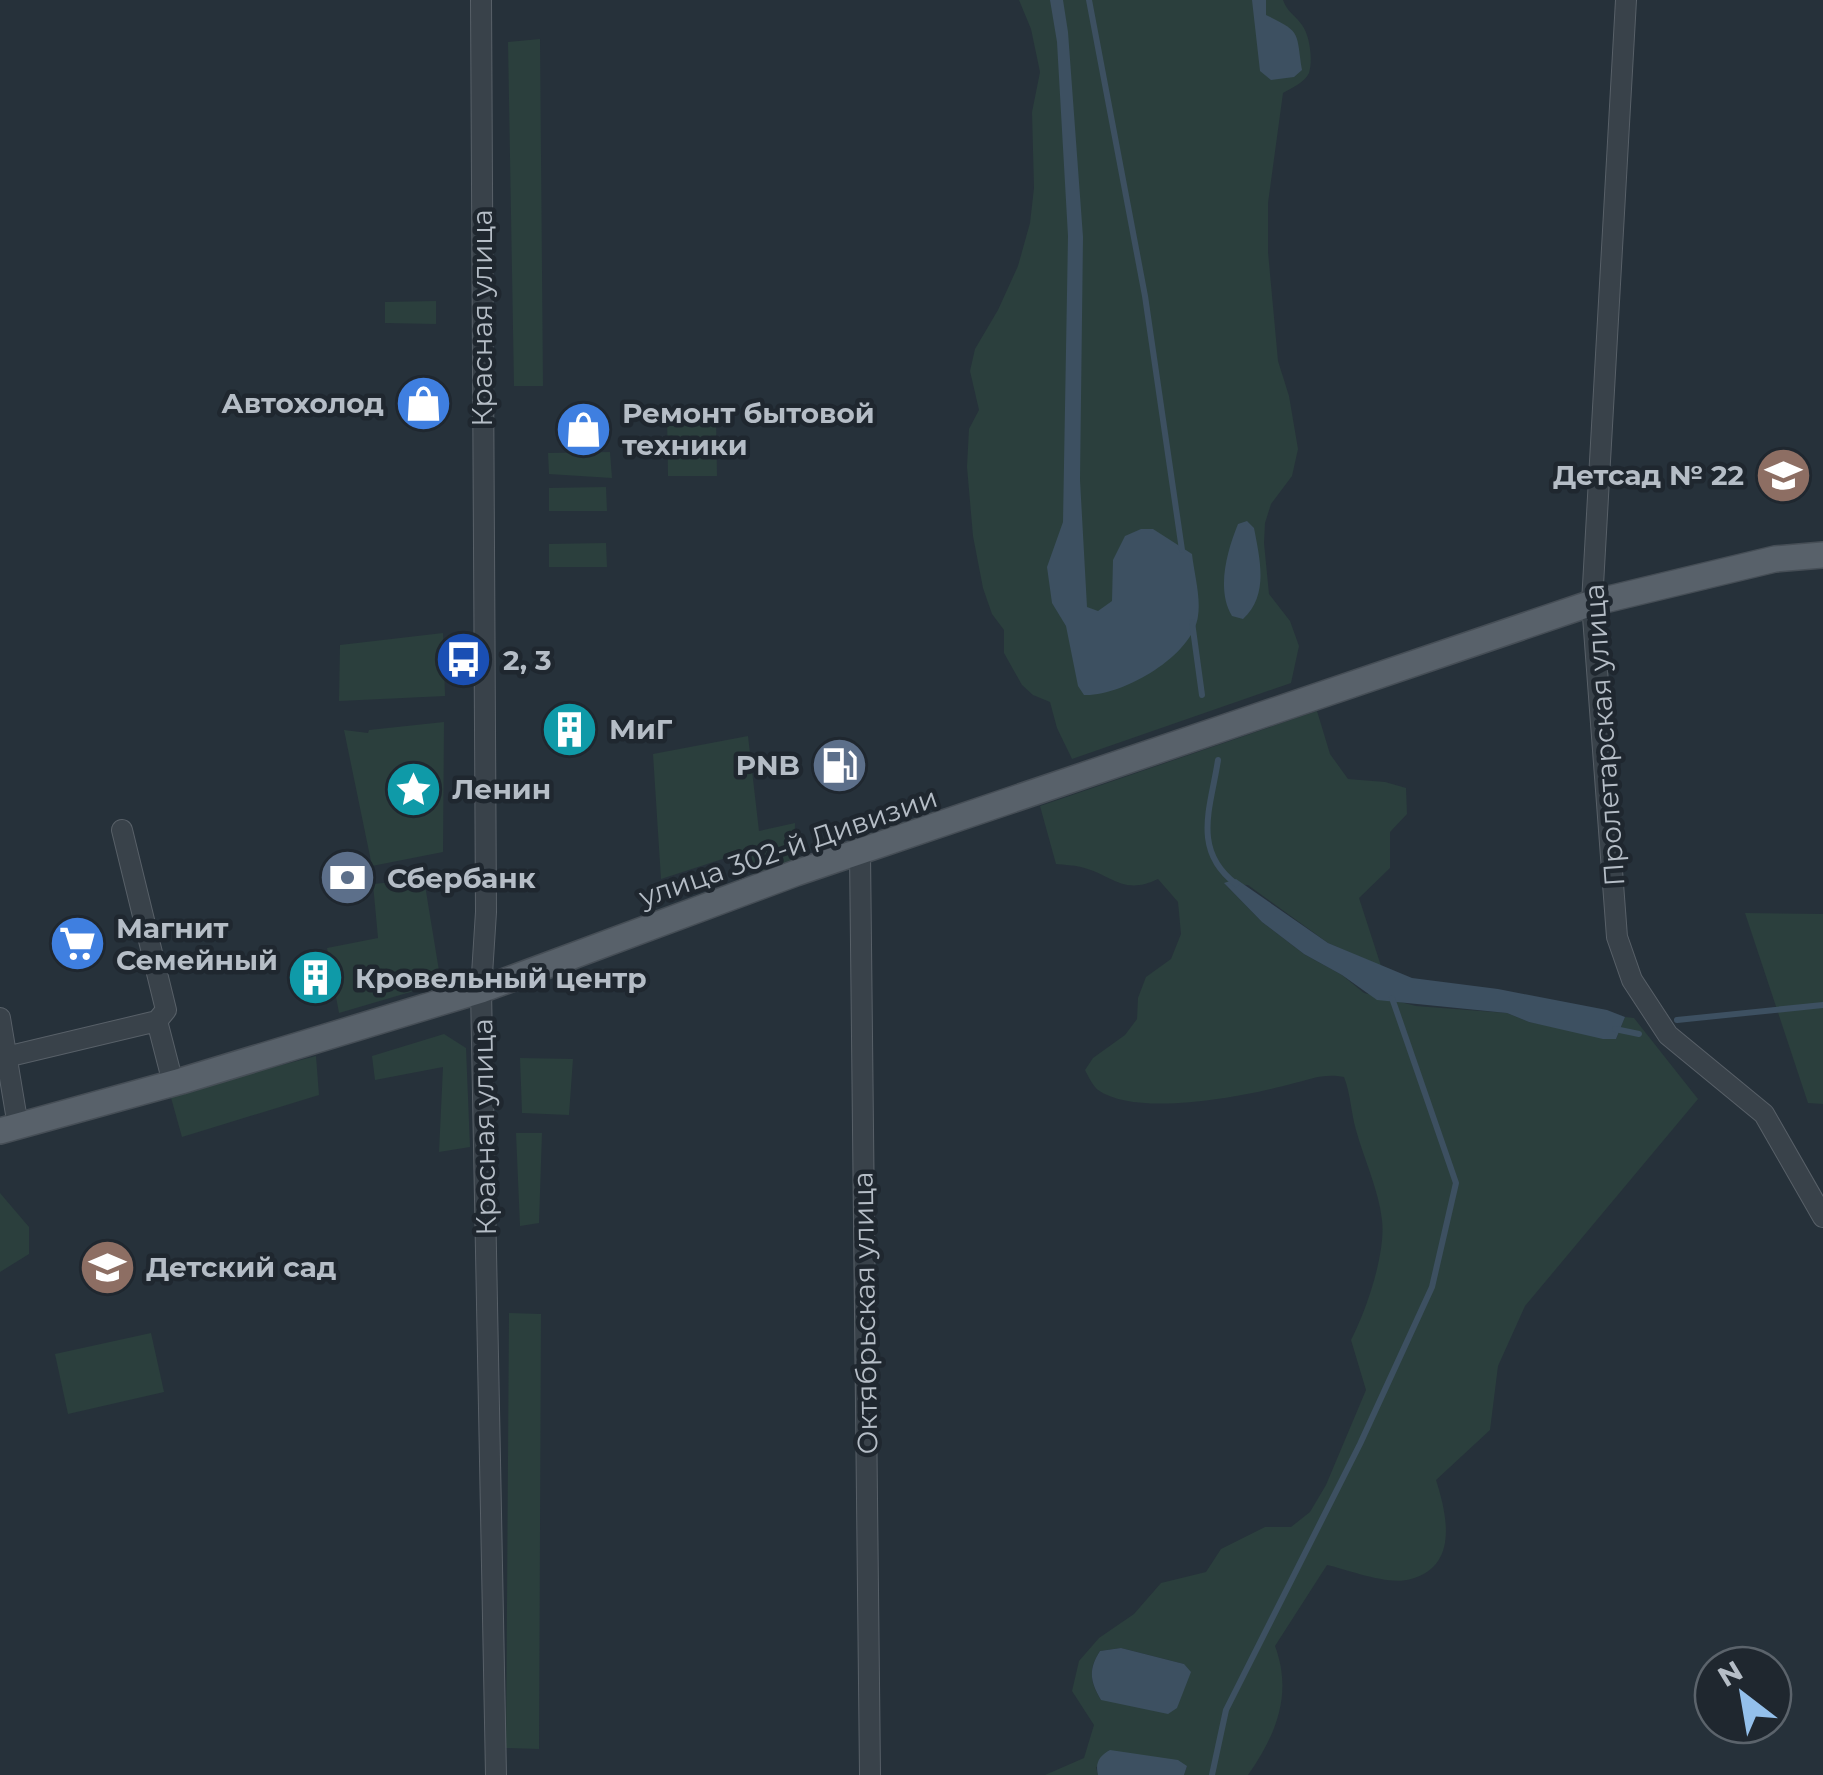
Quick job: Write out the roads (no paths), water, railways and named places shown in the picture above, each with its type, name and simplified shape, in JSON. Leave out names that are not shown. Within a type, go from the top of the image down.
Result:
[{"type":"main road","name":"улица 302-й Дивизии","points":[[9,1128],[481,990],[860,852],[1592,603],[1774,559],[1823,555]]},
{"type":"street","name":"Красная улица","points":[[481,0],[486,872],[481,990],[496,1775]]},
{"type":"street","name":"Пролетарская улица","points":[[1626,0],[1592,603],[1617,937],[1632,980],[1668,1035],[1764,1114],[1823,1217]]},
{"type":"street","points":[[6,1058],[156,1021],[166,1010],[122,830]]},
{"type":"street","name":"Октябрьская улица","points":[[860,852],[870,1775]]},
{"type":"street","points":[[0,1018],[9,1128]]},
{"type":"street","points":[[156,1021],[173,1083]]},
{"type":"water","points":[[1050,0],[1063,0],[1068,32],[1083,237],[1080,480],[1087,607],[1098,611],[1112,601],[1113,560],[1125,536],[1141,529],[1153,529],[1192,554],[1199,601],[1193,631],[1169,659],[1117,689],[1084,695],[1078,686],[1066,626],[1052,603],[1047,567],[1063,522],[1068,236],[1057,42]]},
{"type":"water","points":[[1252,0],[1266,0],[1266,15],[1286,25],[1295,35],[1302,70],[1294,77],[1271,80],[1260,71]]},
{"type":"water","points":[[1247,521],[1254,528],[1260,576],[1257,599],[1243,619],[1232,616],[1224,583],[1238,524]]},
{"type":"water","points":[[1236,879],[1328,943],[1412,978],[1498,989],[1625,1017],[1616,1039],[1603,1039],[1507,1013],[1377,1000],[1262,922],[1224,883]]},
{"type":"water","points":[[1121,1648],[1184,1664],[1191,1672],[1177,1708],[1168,1714],[1101,1700],[1093,1681],[1094,1664],[1100,1651]]},
{"type":"water","points":[[1110,1750],[1178,1760],[1187,1766],[1184,1775],[1098,1775],[1099,1760]]},
{"type":"waterway","points":[[1089,0],[1145,296],[1182,550]]},
{"type":"waterway","points":[[1192,622],[1202,695]]},
{"type":"waterway","points":[[1218,760],[1207,827],[1209,842],[1213,857],[1236,884]]},
{"type":"waterway","points":[[1212,1775],[1226,1710],[1360,1444],[1432,1287],[1456,1183],[1392,998]]},
{"type":"waterway","points":[[1677,1020],[1823,1005]]},
{"type":"waterway","points":[[1615,1029],[1639,1034]]},
{"type":"place","name":"Автохолод","points":[[423,403]]},
{"type":"place","name":"Ремонт бытовой техники","points":[[583,429]]},
{"type":"place","name":"Детсад № 22","points":[[1783,475]]},
{"type":"place","name":"2, 3","points":[[464,660]]},
{"type":"place","name":"МиГ","points":[[570,729]]},
{"type":"place","name":"PNB","points":[[839,765]]},
{"type":"place","name":"Ленин","points":[[413,789]]},
{"type":"place","name":"Сбербанк","points":[[348,878]]},
{"type":"place","name":"Магнит Семейный","points":[[77,944]]},
{"type":"place","name":"Кровельный центр","points":[[316,978]]},
{"type":"place","name":"Детский сад","points":[[107,1267]]}]
